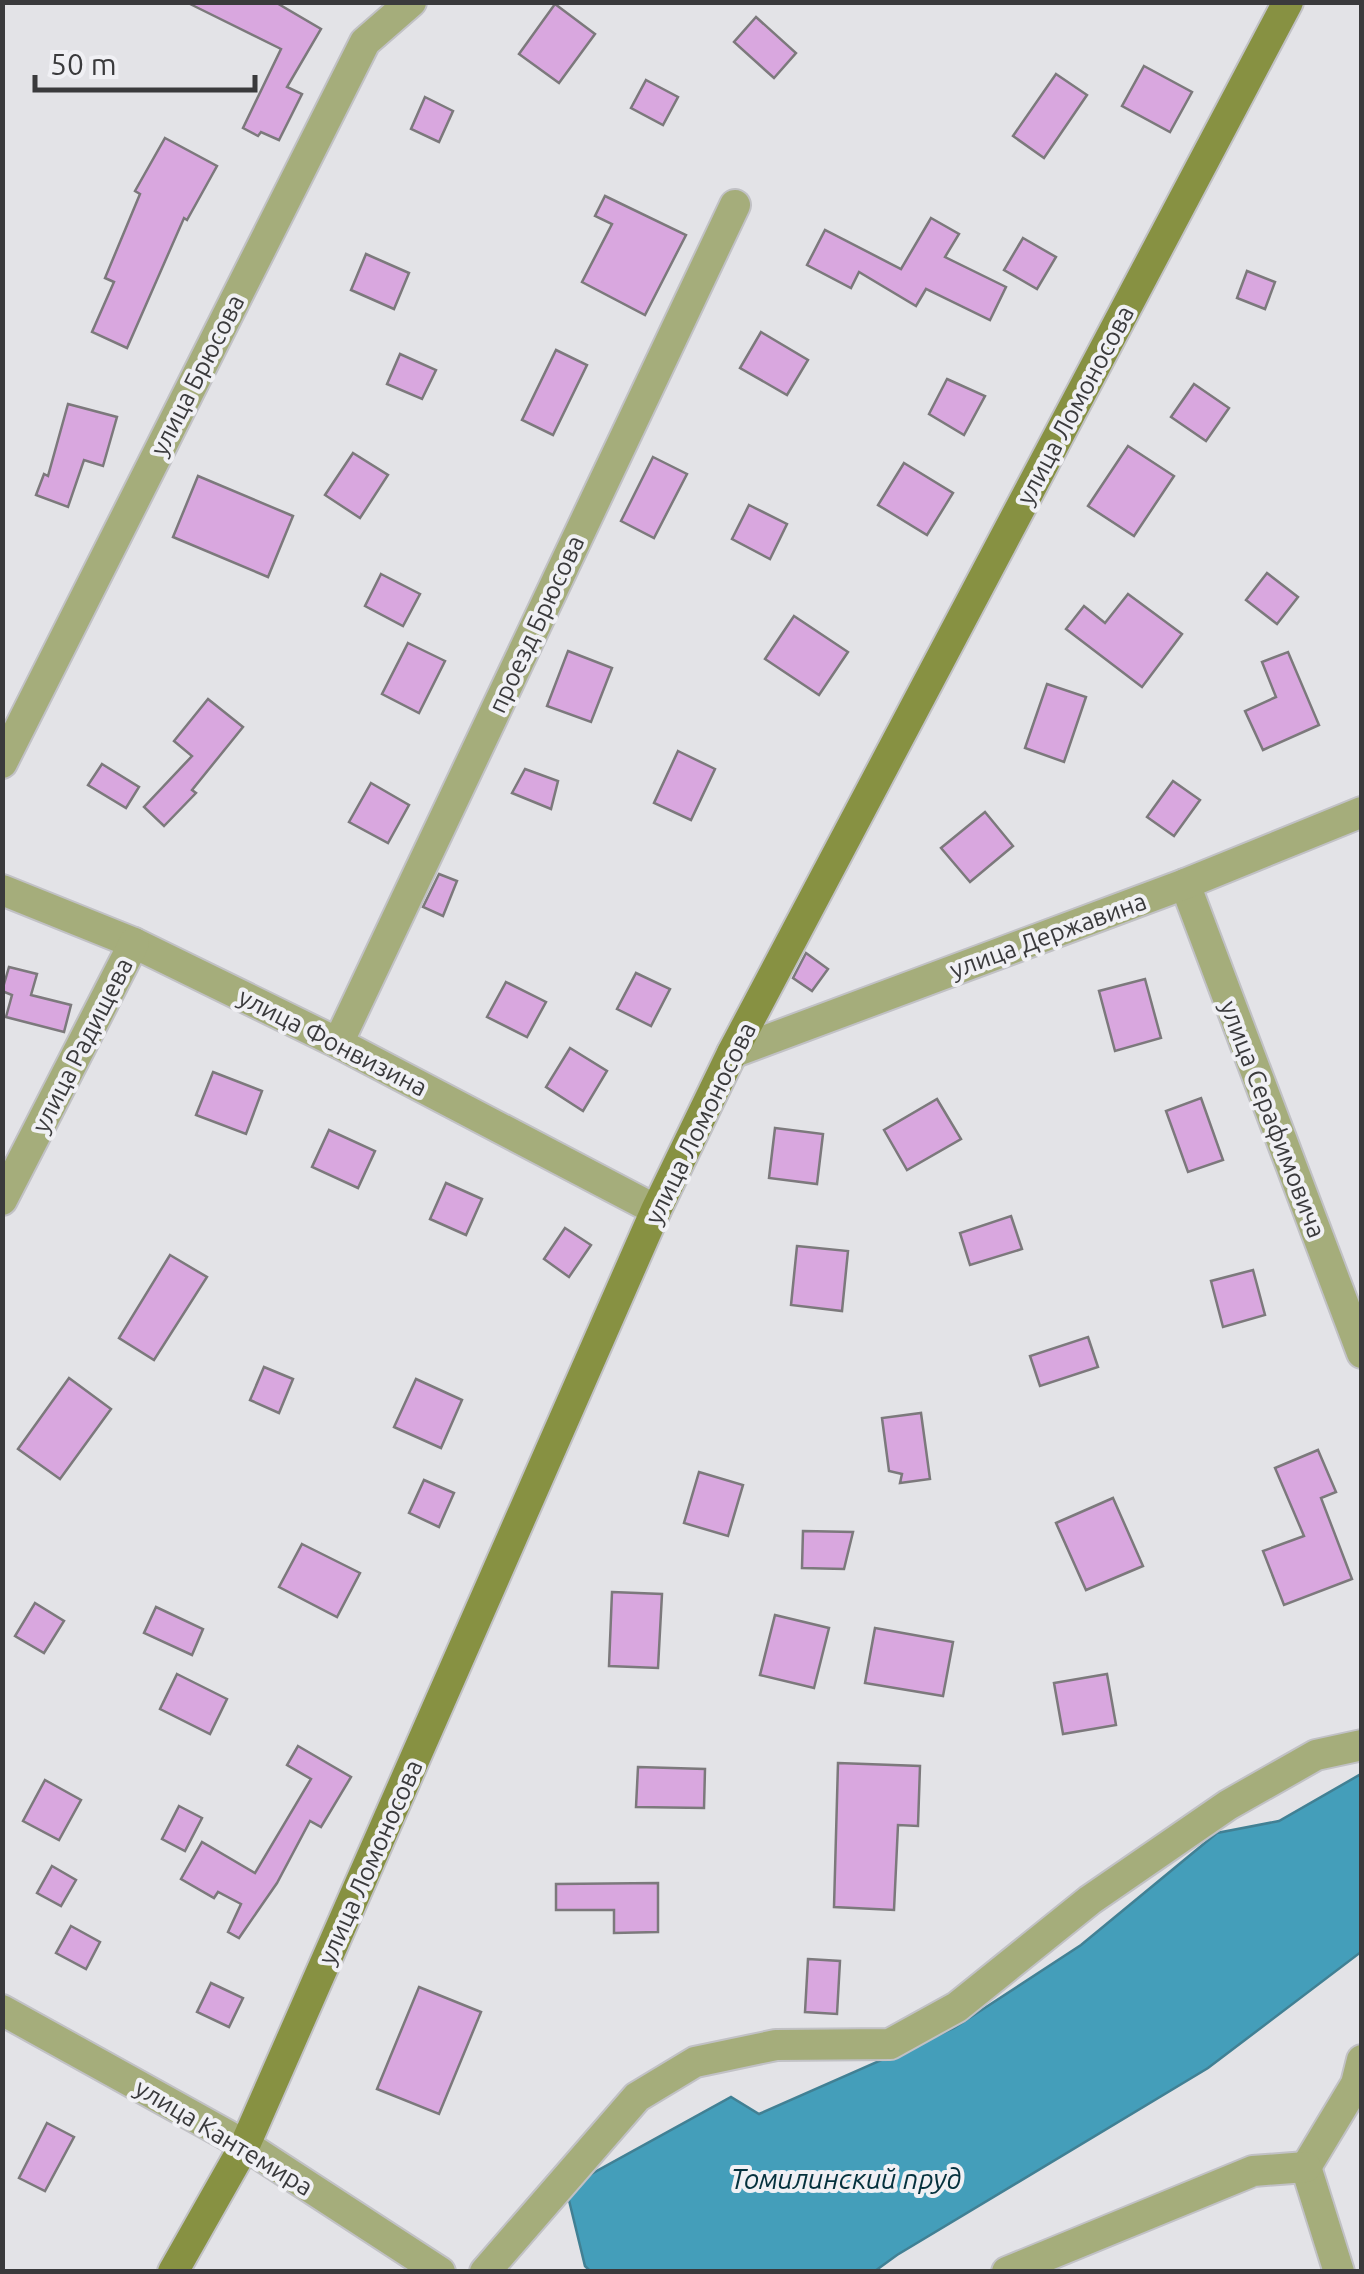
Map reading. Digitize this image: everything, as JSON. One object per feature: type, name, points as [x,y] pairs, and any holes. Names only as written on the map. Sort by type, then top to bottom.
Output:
[{"type":"street","name":"улица Брюсова","points":[[2,763],[365,42],[411,2]]},
{"type":"street","name":"улица Ломоносова","points":[[173,2272],[245,2145],[656,1210],[732,1053],[1288,2]]},
{"type":"street","name":"проезд Брюсова","points":[[338,1042],[735,206]]},
{"type":"street","name":"улица Державина","points":[[732,1053],[1185,884],[1362,812]]},
{"type":"street","name":"улица Серафимовича","points":[[1185,884],[1362,1353]]},
{"type":"street","name":"улица Фонвизина","points":[[2,890],[134,943],[338,1042],[656,1210]]},
{"type":"street","name":"улица Радищева","points":[[2,1200],[134,943]]},
{"type":"street","points":[[485,2272],[637,2097],[695,2062],[776,2045],[890,2044],[957,2007],[1090,1900],[1228,1805],[1316,1755],[1362,1745]]},
{"type":"street","name":"улица Кантемира","points":[[2,2010],[245,2145],[440,2272]]},
{"type":"street","points":[[1339,2272],[1306,2167],[1356,2084],[1362,2060]]},
{"type":"street","points":[[1017,2269],[1253,2171],[1306,2167]]},
{"type":"water","name":"Томилинский пруд","points":[[1361,1774],[1361,1952],[1208,2068],[875,2271],[590,2271],[585,2266],[566,2188],[731,2097],[759,2114],[954,2028],[1081,1945],[1217,1833],[1279,1821]]},
{"type":"building","points":[[186,2],[275,2],[321,29],[287,87],[302,94],[279,140],[243,128],[281,49]]},
{"type":"building","points":[[555,4],[595,34],[559,83],[519,54]]},
{"type":"building","points":[[756,17],[796,53],[774,78],[734,42]]},
{"type":"building","points":[[1144,66],[1192,92],[1170,132],[1122,106]]},
{"type":"building","points":[[1056,74],[1087,95],[1044,158],[1013,136]]},
{"type":"building","points":[[646,80],[678,97],[663,125],[631,108]]},
{"type":"building","points":[[425,97],[453,111],[439,142],[411,129]]},
{"type":"building","points":[[165,138],[217,166],[187,220],[184,218],[127,348],[92,332],[114,282],[105,278],[140,194],[135,191]]},
{"type":"building","points":[[605,196],[686,235],[645,315],[582,282],[612,224],[595,216]]},
{"type":"building","points":[[931,218],[959,234],[945,257],[1006,287],[990,320],[926,289],[916,306],[859,272],[851,288],[807,265],[825,230],[901,269]]},
{"type":"building","points":[[1023,238],[1056,257],[1037,289],[1004,270]]},
{"type":"building","points":[[366,254],[409,273],[394,309],[351,290]]},
{"type":"building","points":[[1247,271],[1275,282],[1265,309],[1237,298]]},
{"type":"building","points":[[761,332],[808,360],[787,395],[740,368]]},
{"type":"building","points":[[556,350],[587,365],[553,435],[522,420]]},
{"type":"building","points":[[400,354],[436,370],[422,399],[387,384]]},
{"type":"building","points":[[947,379],[985,396],[964,435],[929,414]]},
{"type":"building","points":[[1194,384],[1229,408],[1206,441],[1171,417]]},
{"type":"building","points":[[68,404],[117,417],[103,466],[84,460],[68,507],[36,495],[44,474],[48,476]]},
{"type":"building","points":[[1128,446],[1174,476],[1134,536],[1088,506]]},
{"type":"building","points":[[353,453],[388,475],[360,518],[325,495]]},
{"type":"building","points":[[653,457],[687,474],[654,538],[621,521]]},
{"type":"building","points":[[904,463],[953,493],[927,535],[878,505]]},
{"type":"building","points":[[198,476],[293,516],[268,577],[173,537]]},
{"type":"building","points":[[749,505],[787,524],[770,559],[732,539]]},
{"type":"building","points":[[1267,573],[1298,597],[1277,624],[1246,600]]},
{"type":"building","points":[[381,574],[420,594],[403,626],[365,606]]},
{"type":"building","points":[[1128,594],[1182,634],[1142,687],[1066,629],[1084,606],[1105,623]]},
{"type":"building","points":[[794,616],[848,652],[819,695],[765,659]]},
{"type":"building","points":[[408,643],[445,661],[419,713],[382,694]]},
{"type":"building","points":[[568,651],[612,668],[591,722],[547,706]]},
{"type":"building","points":[[1288,652],[1319,725],[1263,750],[1245,711],[1276,697],[1262,662]]},
{"type":"building","points":[[1047,684],[1086,697],[1064,762],[1025,748]]},
{"type":"building","points":[[208,699],[243,727],[192,790],[196,793],[164,826],[144,807],[192,756],[174,741]]},
{"type":"building","points":[[678,751],[715,769],[691,820],[654,803]]},
{"type":"building","points":[[102,764],[139,787],[126,808],[88,785]]},
{"type":"building","points":[[525,769],[558,781],[551,809],[512,793]]},
{"type":"building","points":[[1173,781],[1200,800],[1174,836],[1147,817]]},
{"type":"building","points":[[371,783],[409,805],[388,843],[349,822]]},
{"type":"building","points":[[985,812],[1013,846],[970,882],[941,848]]},
{"type":"building","points":[[439,874],[457,881],[443,916],[423,907]]},
{"type":"building","points":[[806,953],[828,969],[812,991],[793,978]]},
{"type":"building","points":[[9,967],[37,974],[31,995],[71,1005],[64,1032],[6,1017],[12,995],[2,991]]},
{"type":"building","points":[[636,973],[670,989],[651,1026],[617,1009]]},
{"type":"building","points":[[1145,979],[1161,1038],[1115,1051],[1099,991]]},
{"type":"building","points":[[506,982],[546,1002],[527,1037],[487,1017]]},
{"type":"building","points":[[570,1048],[607,1071],[583,1111],[546,1087]]},
{"type":"building","points":[[213,1072],[262,1091],[246,1134],[196,1115]]},
{"type":"building","points":[[1201,1098],[1223,1160],[1188,1172],[1166,1111]]},
{"type":"building","points":[[937,1099],[961,1139],[907,1170],[884,1130]]},
{"type":"building","points":[[775,1128],[823,1134],[817,1184],[769,1178]]},
{"type":"building","points":[[329,1130],[375,1151],[358,1188],[312,1167]]},
{"type":"building","points":[[446,1183],[482,1199],[466,1235],[430,1219]]},
{"type":"building","points":[[1011,1216],[1022,1249],[970,1265],[960,1233]]},
{"type":"building","points":[[565,1228],[591,1245],[569,1277],[544,1259]]},
{"type":"building","points":[[797,1246],[848,1251],[842,1311],[791,1305]]},
{"type":"building","points":[[170,1255],[207,1277],[154,1360],[119,1338]]},
{"type":"building","points":[[1253,1270],[1265,1315],[1223,1327],[1211,1281]]},
{"type":"building","points":[[1088,1337],[1098,1367],[1040,1386],[1030,1356]]},
{"type":"building","points":[[264,1367],[293,1379],[279,1413],[250,1400]]},
{"type":"building","points":[[69,1378],[111,1409],[60,1479],[18,1449]]},
{"type":"building","points":[[416,1379],[462,1400],[441,1448],[394,1427]]},
{"type":"building","points":[[921,1413],[930,1479],[900,1483],[902,1474],[889,1471],[882,1418]]},
{"type":"building","points":[[1318,1450],[1336,1492],[1321,1498],[1352,1579],[1284,1605],[1263,1551],[1304,1536],[1275,1468]]},
{"type":"building","points":[[699,1472],[743,1485],[728,1536],[684,1523]]},
{"type":"building","points":[[424,1480],[454,1493],[439,1527],[409,1513]]},
{"type":"building","points":[[1113,1498],[1143,1566],[1086,1590],[1056,1523]]},
{"type":"building","points":[[803,1531],[853,1532],[844,1569],[802,1568]]},
{"type":"building","points":[[302,1544],[360,1573],[337,1617],[279,1587]]},
{"type":"building","points":[[612,1592],[662,1594],[658,1668],[609,1666]]},
{"type":"building","points":[[35,1603],[64,1621],[44,1653],[15,1636]]},
{"type":"building","points":[[156,1607],[203,1629],[192,1655],[144,1633]]},
{"type":"building","points":[[775,1615],[829,1628],[814,1688],[760,1675]]},
{"type":"building","points":[[875,1628],[953,1642],[943,1696],[865,1683]]},
{"type":"building","points":[[177,1674],[227,1699],[210,1734],[160,1709]]},
{"type":"building","points":[[1107,1674],[1116,1725],[1063,1734],[1054,1683]]},
{"type":"building","points":[[298,1746],[351,1777],[321,1827],[310,1821],[277,1883],[239,1938],[228,1932],[241,1904],[218,1892],[214,1898],[181,1879],[202,1842],[255,1873],[311,1779],[287,1765]]},
{"type":"building","points":[[838,1763],[920,1766],[918,1826],[898,1825],[894,1910],[834,1907]]},
{"type":"building","points":[[638,1767],[705,1769],[704,1808],[636,1807]]},
{"type":"building","points":[[45,1780],[81,1800],[59,1840],[23,1821]]},
{"type":"building","points":[[179,1806],[202,1818],[185,1851],[162,1839]]},
{"type":"building","points":[[52,1866],[76,1880],[61,1906],[37,1893]]},
{"type":"building","points":[[658,1883],[658,1932],[614,1933],[614,1910],[556,1910],[556,1884]]},
{"type":"building","points":[[71,1926],[100,1942],[86,1969],[56,1953]]},
{"type":"building","points":[[808,1959],[840,1961],[837,2014],[805,2012]]},
{"type":"building","points":[[211,1983],[243,1998],[229,2027],[197,2012]]},
{"type":"building","points":[[419,1987],[481,2012],[439,2114],[377,2089]]},
{"type":"building","points":[[47,2123],[74,2137],[45,2191],[19,2178]]}]
